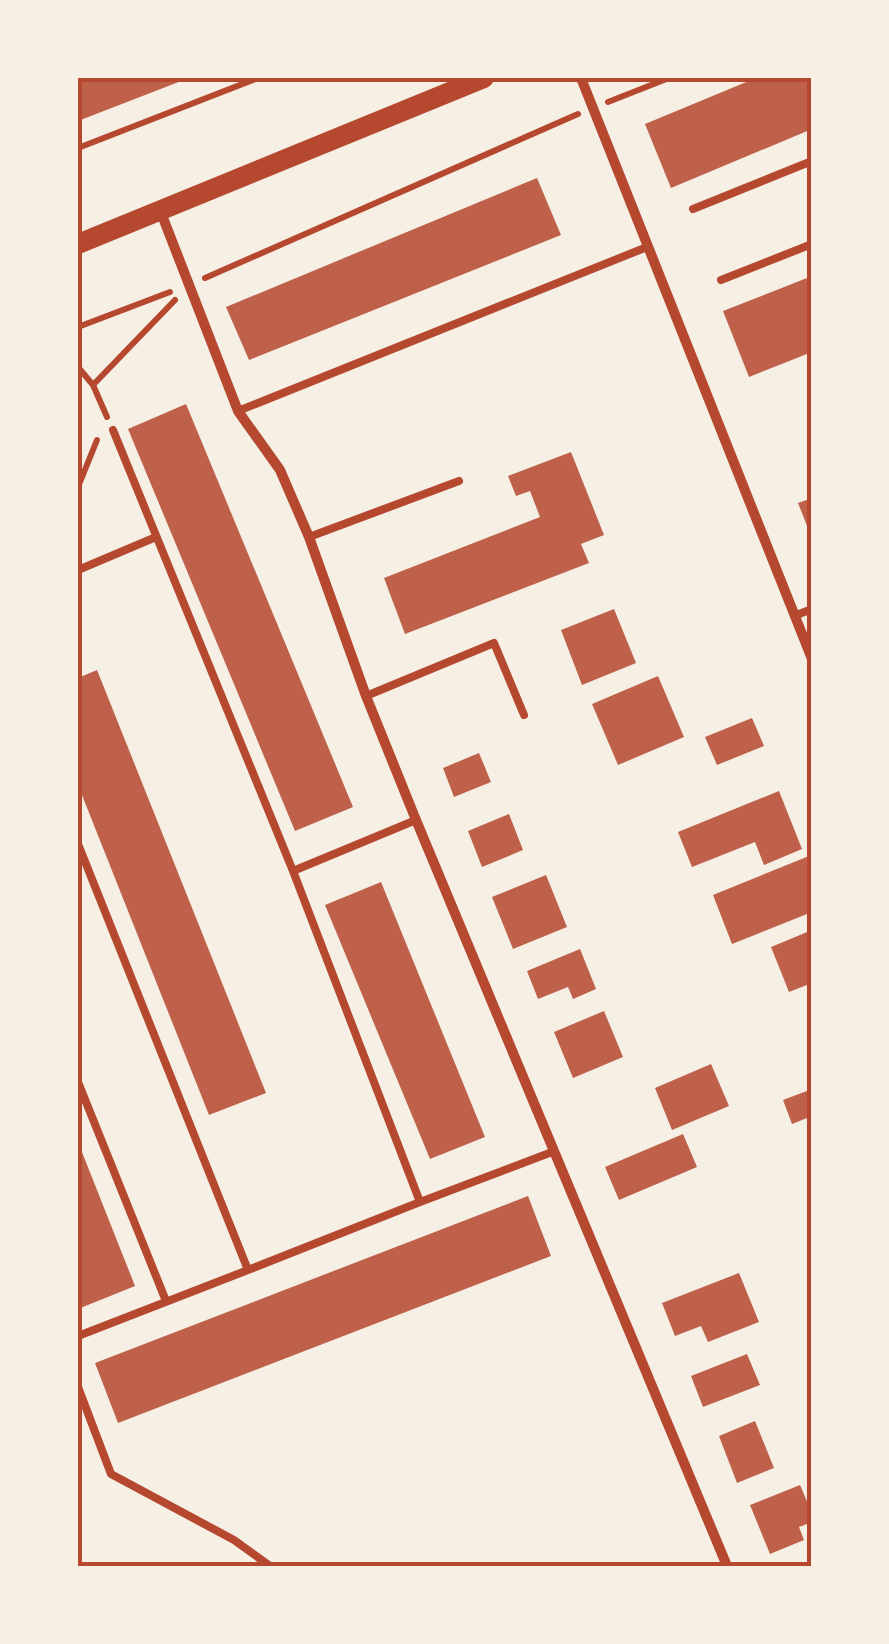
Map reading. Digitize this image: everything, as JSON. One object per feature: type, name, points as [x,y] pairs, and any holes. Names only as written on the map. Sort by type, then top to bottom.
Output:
[{"type":"main road","points":[[78,244],[484,78]]},
{"type":"street","points":[[581,78],[812,659]]},
{"type":"street","points":[[160,208],[238,410],[280,470],[309,537],[416,820],[726,1566]]},
{"type":"lane","points":[[694,209],[812,160]]},
{"type":"lane","points":[[721,280],[812,244]]},
{"type":"lane","points":[[238,410],[647,246]]},
{"type":"lane","points":[[113,430],[293,871],[420,1202]]},
{"type":"lane","points":[[309,537],[459,481]]},
{"type":"lane","points":[[78,570],[156,537]]},
{"type":"lane","points":[[794,616],[812,609]]},
{"type":"lane","points":[[366,696],[494,643],[524,715]]},
{"type":"lane","points":[[293,871],[416,820]]},
{"type":"lane","points":[[78,844],[248,1270]]},
{"type":"lane","points":[[78,1082],[166,1301]]},
{"type":"lane","points":[[78,1336],[552,1152]]},
{"type":"lane","points":[[78,1387],[112,1474],[234,1540],[270,1566]]},
{"type":"path","points":[[78,148],[258,78]]},
{"type":"path","points":[[78,327],[189,285],[668,78]]},
{"type":"path","points":[[93,386],[189,285]]},
{"type":"path","points":[[78,366],[93,386],[113,430]]},
{"type":"path","points":[[78,487],[107,415]]},
{"type":"building","points":[[78,78],[189,78],[78,121]]},
{"type":"building","points":[[756,78],[812,78],[812,129],[671,188],[645,124]]},
{"type":"building","points":[[537,178],[561,235],[249,360],[226,307]]},
{"type":"building","points":[[812,276],[812,352],[749,377],[723,311]]},
{"type":"building","points":[[186,404],[353,807],[295,831],[128,429]]},
{"type":"building","points":[[571,452],[604,535],[581,544],[589,563],[405,634],[384,578],[540,517],[530,491],[516,496],[508,476]]},
{"type":"building","points":[[812,498],[812,536],[811,536],[798,503]]},
{"type":"building","points":[[614,609],[636,663],[582,685],[561,630]]},
{"type":"building","points":[[97,670],[266,1093],[209,1115],[78,785],[78,678]]},
{"type":"building","points":[[658,676],[684,737],[618,765],[592,704]]},
{"type":"building","points":[[752,718],[764,746],[717,765],[705,737]]},
{"type":"building","points":[[479,753],[491,782],[454,797],[443,768]]},
{"type":"building","points":[[779,791],[802,849],[764,865],[755,842],[692,867],[678,832]]},
{"type":"building","points":[[509,814],[523,850],[482,867],[468,831]]},
{"type":"building","points":[[809,856],[812,912],[732,944],[713,895]]},
{"type":"building","points":[[546,875],[567,927],[513,949],[492,897]]},
{"type":"building","points":[[381,882],[485,1137],[430,1159],[325,905]]},
{"type":"building","points":[[812,930],[812,983],[789,992],[771,947]]},
{"type":"building","points":[[580,949],[596,989],[573,999],[568,987],[538,999],[527,971]]},
{"type":"building","points":[[604,1011],[623,1057],[573,1078],[554,1032]]},
{"type":"building","points":[[711,1064],[729,1106],[672,1130],[655,1088]]},
{"type":"building","points":[[812,1089],[812,1116],[792,1124],[783,1100]]},
{"type":"building","points":[[683,1134],[697,1167],[619,1200],[605,1167]]},
{"type":"building","points":[[78,1142],[135,1286],[78,1309]]},
{"type":"building","points":[[528,1196],[551,1256],[118,1423],[95,1363]]},
{"type":"building","points":[[739,1273],[759,1322],[708,1342],[701,1326],[675,1336],[662,1303]]},
{"type":"building","points":[[747,1354],[760,1385],[703,1407],[691,1376]]},
{"type":"building","points":[[755,1421],[774,1468],[737,1483],[719,1436]]},
{"type":"building","points":[[800,1485],[812,1522],[799,1527],[804,1540],[770,1554],[750,1505]]}]
